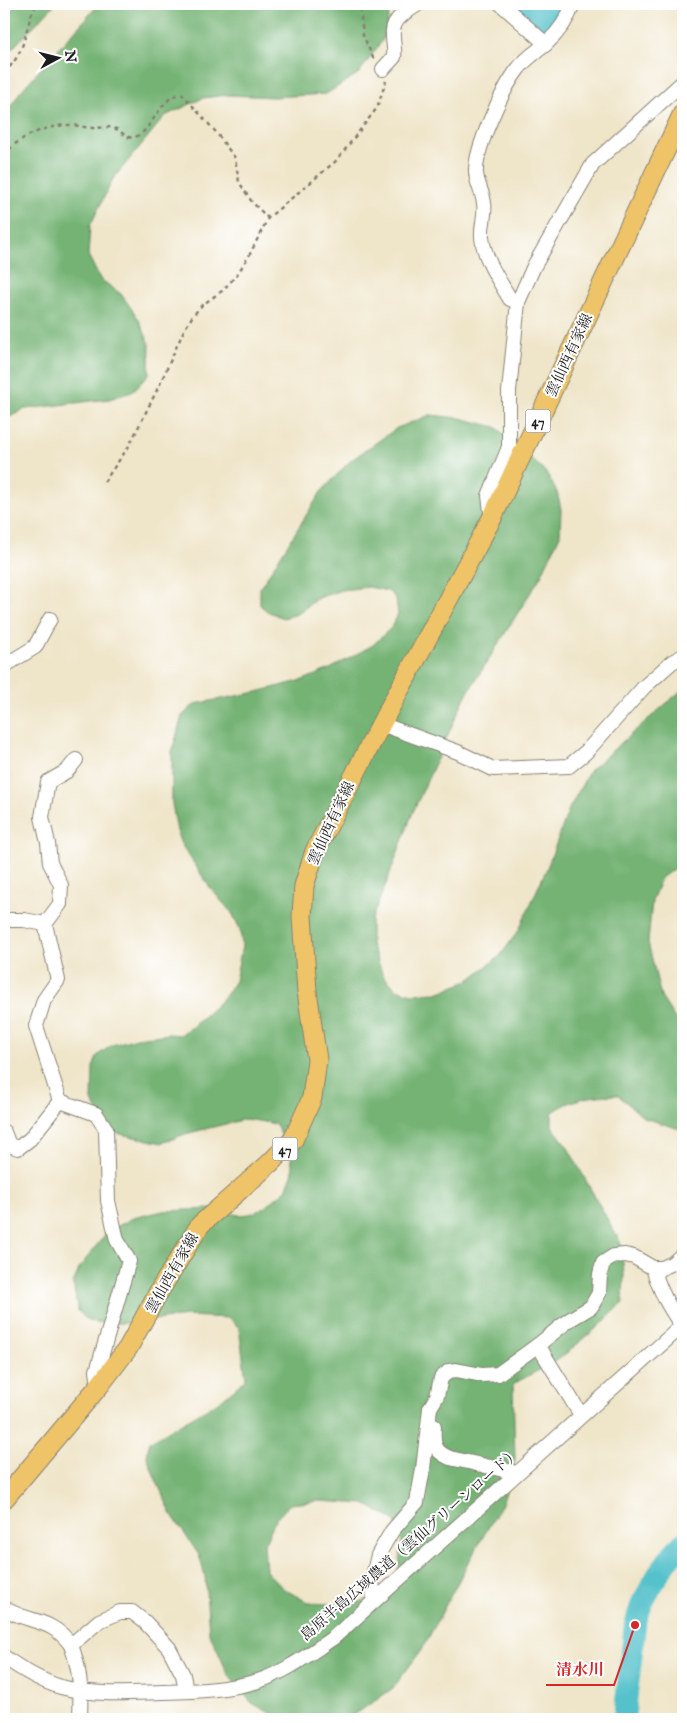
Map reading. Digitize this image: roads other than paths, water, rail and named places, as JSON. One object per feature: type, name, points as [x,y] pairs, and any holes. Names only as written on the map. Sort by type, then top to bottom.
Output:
[{"type":"main road","name":"雲仙西有家線","points":[[4,1499],[99,1386],[128,1348],[158,1293],[200,1225],[293,1140],[312,1098],[317,1060],[307,991],[302,916],[304,886],[315,851],[492,518],[683,113]]},
{"type":"street","points":[[383,70],[394,57],[392,28],[394,23],[418,4]]},
{"type":"street","points":[[501,4],[546,44]]},
{"type":"street","points":[[518,302],[510,299],[492,268],[484,248],[482,228],[484,204],[476,171],[490,120],[517,70],[526,59],[546,44],[565,21],[573,4]]},
{"type":"street","points":[[492,518],[489,496],[509,447],[509,391],[518,302],[534,266],[593,164],[683,82]]},
{"type":"street","points":[[4,666],[36,647],[50,619]]},
{"type":"street","points":[[381,724],[458,752],[493,769],[569,766],[586,752],[644,687],[672,662],[683,656]]},
{"type":"street","points":[[44,924],[60,904],[61,885],[50,862],[42,817],[48,782],[67,771],[76,760]]},
{"type":"street","points":[[4,920],[24,920],[44,924]]},
{"type":"street","points":[[44,924],[58,980],[44,1000],[36,1026],[60,1101]]},
{"type":"street","points":[[60,1101],[96,1114],[106,1129],[108,1201],[117,1240],[129,1261],[97,1371],[99,1386]]},
{"type":"street","points":[[4,1132],[10,1145],[18,1148],[30,1139],[60,1101]]},
{"type":"street","points":[[517,1474],[450,1458],[441,1455],[437,1450],[433,1437],[437,1396],[441,1378],[449,1371],[456,1370],[482,1375],[498,1374],[569,1320],[591,1307],[599,1293],[600,1274],[603,1263],[614,1256],[625,1255],[634,1257],[653,1268],[662,1268],[673,1263],[683,1254]]},
{"type":"street","points":[[653,1268],[666,1303],[682,1326]]},
{"type":"street","name":"島原半島広域農道（雲仙グリーンロード）","points":[[4,1657],[22,1670],[59,1687],[81,1692],[111,1694],[230,1687],[258,1681],[293,1666],[333,1638],[682,1326]]},
{"type":"street","points":[[538,1345],[581,1415]]},
{"type":"street","points":[[374,1601],[372,1580],[378,1555],[392,1531],[417,1502],[430,1408],[437,1396]]},
{"type":"street","points":[[4,1608],[10,1612],[46,1624],[62,1633],[71,1645],[80,1673],[80,1719]]},
{"type":"street","points":[[71,1645],[99,1621],[120,1612],[132,1612],[145,1622],[169,1648],[183,1675],[186,1691]]},
{"type":"water","points":[[509,4],[566,4],[555,22],[541,32]]},
{"type":"waterway","points":[[624,1719],[635,1625],[642,1603],[659,1573],[683,1543]]},
{"type":"place","name":"清水川","points":[[635,1625]]}]
